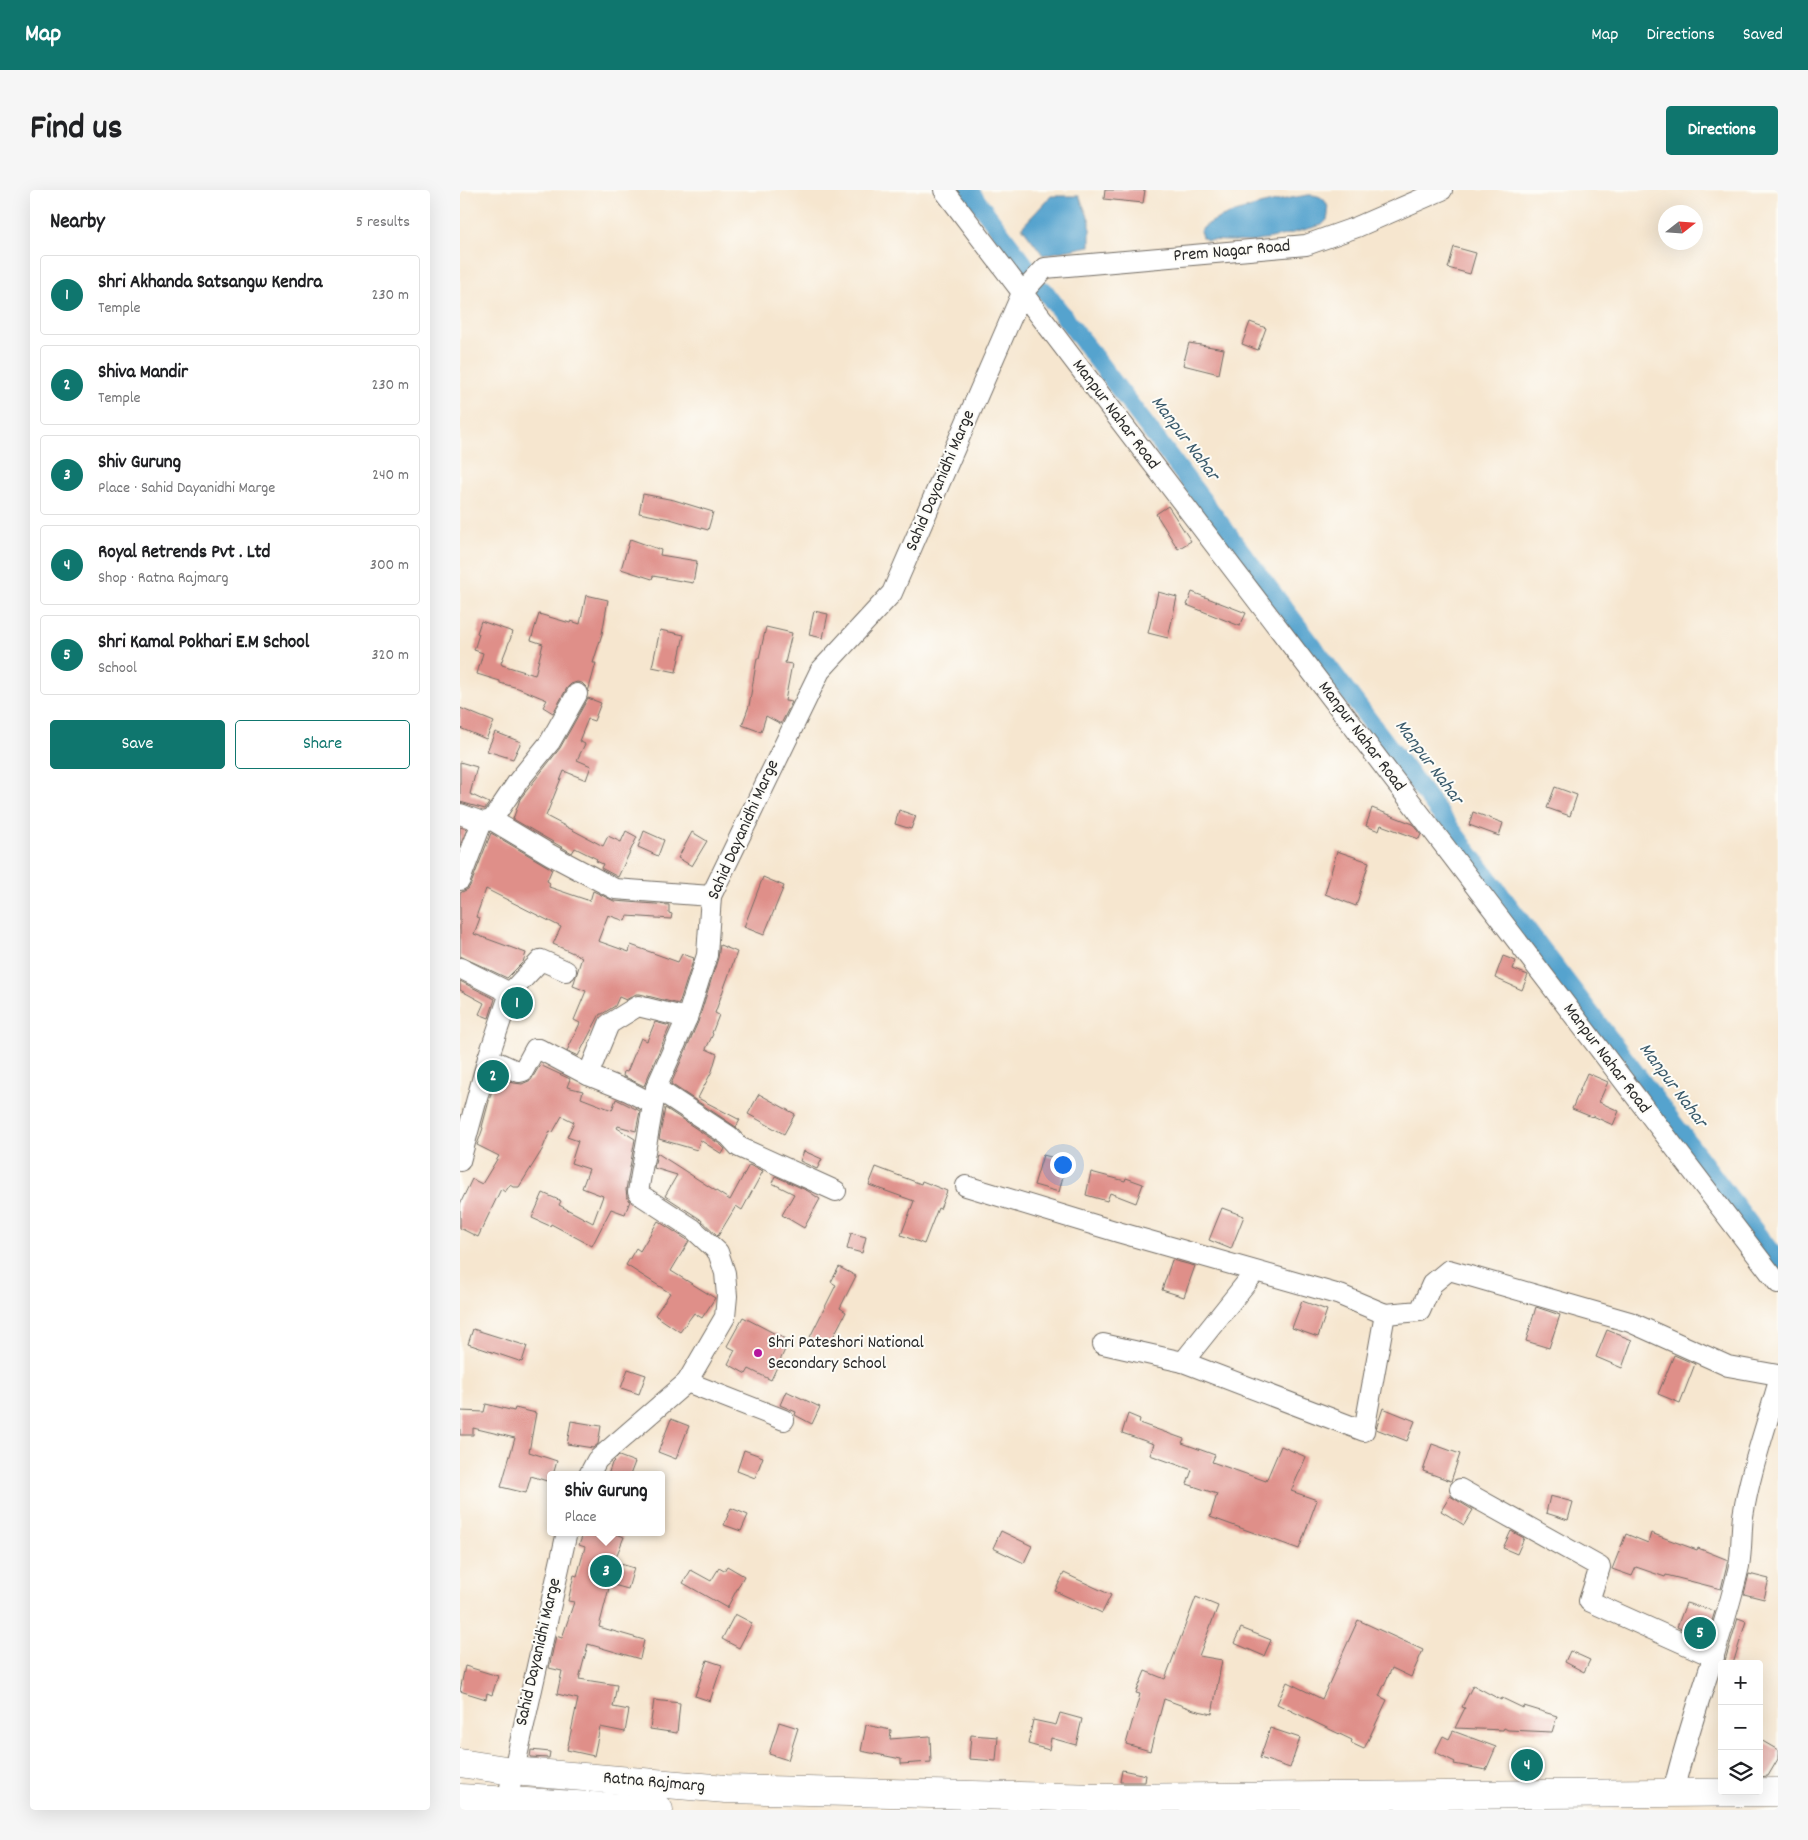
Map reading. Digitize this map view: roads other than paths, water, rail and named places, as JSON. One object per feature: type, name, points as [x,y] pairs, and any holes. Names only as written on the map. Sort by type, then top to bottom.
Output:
[{"type":"highway","name":"Ratna Rajmarg","points":[[460,1763],[512,1771],[726,1789],[1090,1798],[1778,1792]]},
{"type":"highway","name":"Ratna Rajmarg","points":[[460,1798],[506,1806],[659,1810]]},
{"type":"street","name":"Manpur Nahar Road","points":[[944,190],[1778,1283]]},
{"type":"street","name":"Prem Nagar Road","points":[[1022,293],[1045,268],[1306,245],[1357,227],[1442,190]]},
{"type":"street","name":"Sahid Dayanidhi Marge","points":[[591,1471],[597,1460],[687,1382],[725,1317],[727,1296],[725,1273],[718,1252],[693,1229],[638,1192],[654,1096],[687,1018],[707,955],[711,896],[820,671],[892,593],[1022,293]]},
{"type":"street","points":[[460,880],[487,821],[550,742],[577,694]]},
{"type":"street","points":[[460,814],[487,821],[615,889],[711,896]]},
{"type":"street","points":[[460,1161],[488,1058],[510,993],[541,960],[566,971]]},
{"type":"street","points":[[460,968],[510,993]]},
{"type":"street","points":[[588,1075],[609,1024],[638,1006],[687,1018]]},
{"type":"street","points":[[488,1058],[520,1072],[523,1071],[536,1049],[539,1048],[588,1075],[628,1091],[654,1096],[729,1136],[739,1147],[836,1191]]},
{"type":"street","points":[[966,1186],[1255,1272],[1340,1295],[1385,1314],[1420,1311],[1432,1284],[1449,1270],[1630,1322],[1728,1366],[1778,1375]]},
{"type":"street","points":[[1183,1362],[1255,1272]]},
{"type":"street","points":[[1103,1344],[1183,1362],[1364,1431],[1385,1314]]},
{"type":"street","points":[[687,1382],[784,1420]]},
{"type":"street","points":[[1673,1793],[1689,1730],[1714,1657],[1739,1564],[1743,1516],[1754,1460],[1778,1384]]},
{"type":"street","points":[[1460,1489],[1600,1568],[1589,1600],[1714,1657]]},
{"type":"street","name":"Sahid Dayanidhi Marge","points":[[506,1806],[512,1771],[565,1536]]},
{"type":"water","points":[[1308,195],[1319,196],[1327,205],[1327,220],[1322,225],[1253,242],[1207,240],[1202,237],[1200,231],[1208,224],[1234,212]]},
{"type":"water","points":[[1051,196],[1079,196],[1090,221],[1090,246],[1043,255],[1022,227]]},
{"type":"waterway","name":"Manpur Nahar","points":[[969,190],[1029,270]]},
{"type":"waterway","name":"Manpur Nahar","points":[[1044,290],[1778,1261]]},
{"type":"place","name":"Shri Akhanda Satsangw Kendra","points":[[517,1003]]},
{"type":"place","name":"Shiva Mandir","points":[[493,1076]]},
{"type":"place","name":"Shri Pateshori National Secondary School","points":[[758,1353]]},
{"type":"place","name":"Shiv Gurung","points":[[606,1571]]},
{"type":"place","name":"Shri Kamal Pokhari E.M School","points":[[1700,1633]]},
{"type":"place","name":"Royal Retrends Pvt . Ltd","points":[[1527,1765]]}]
